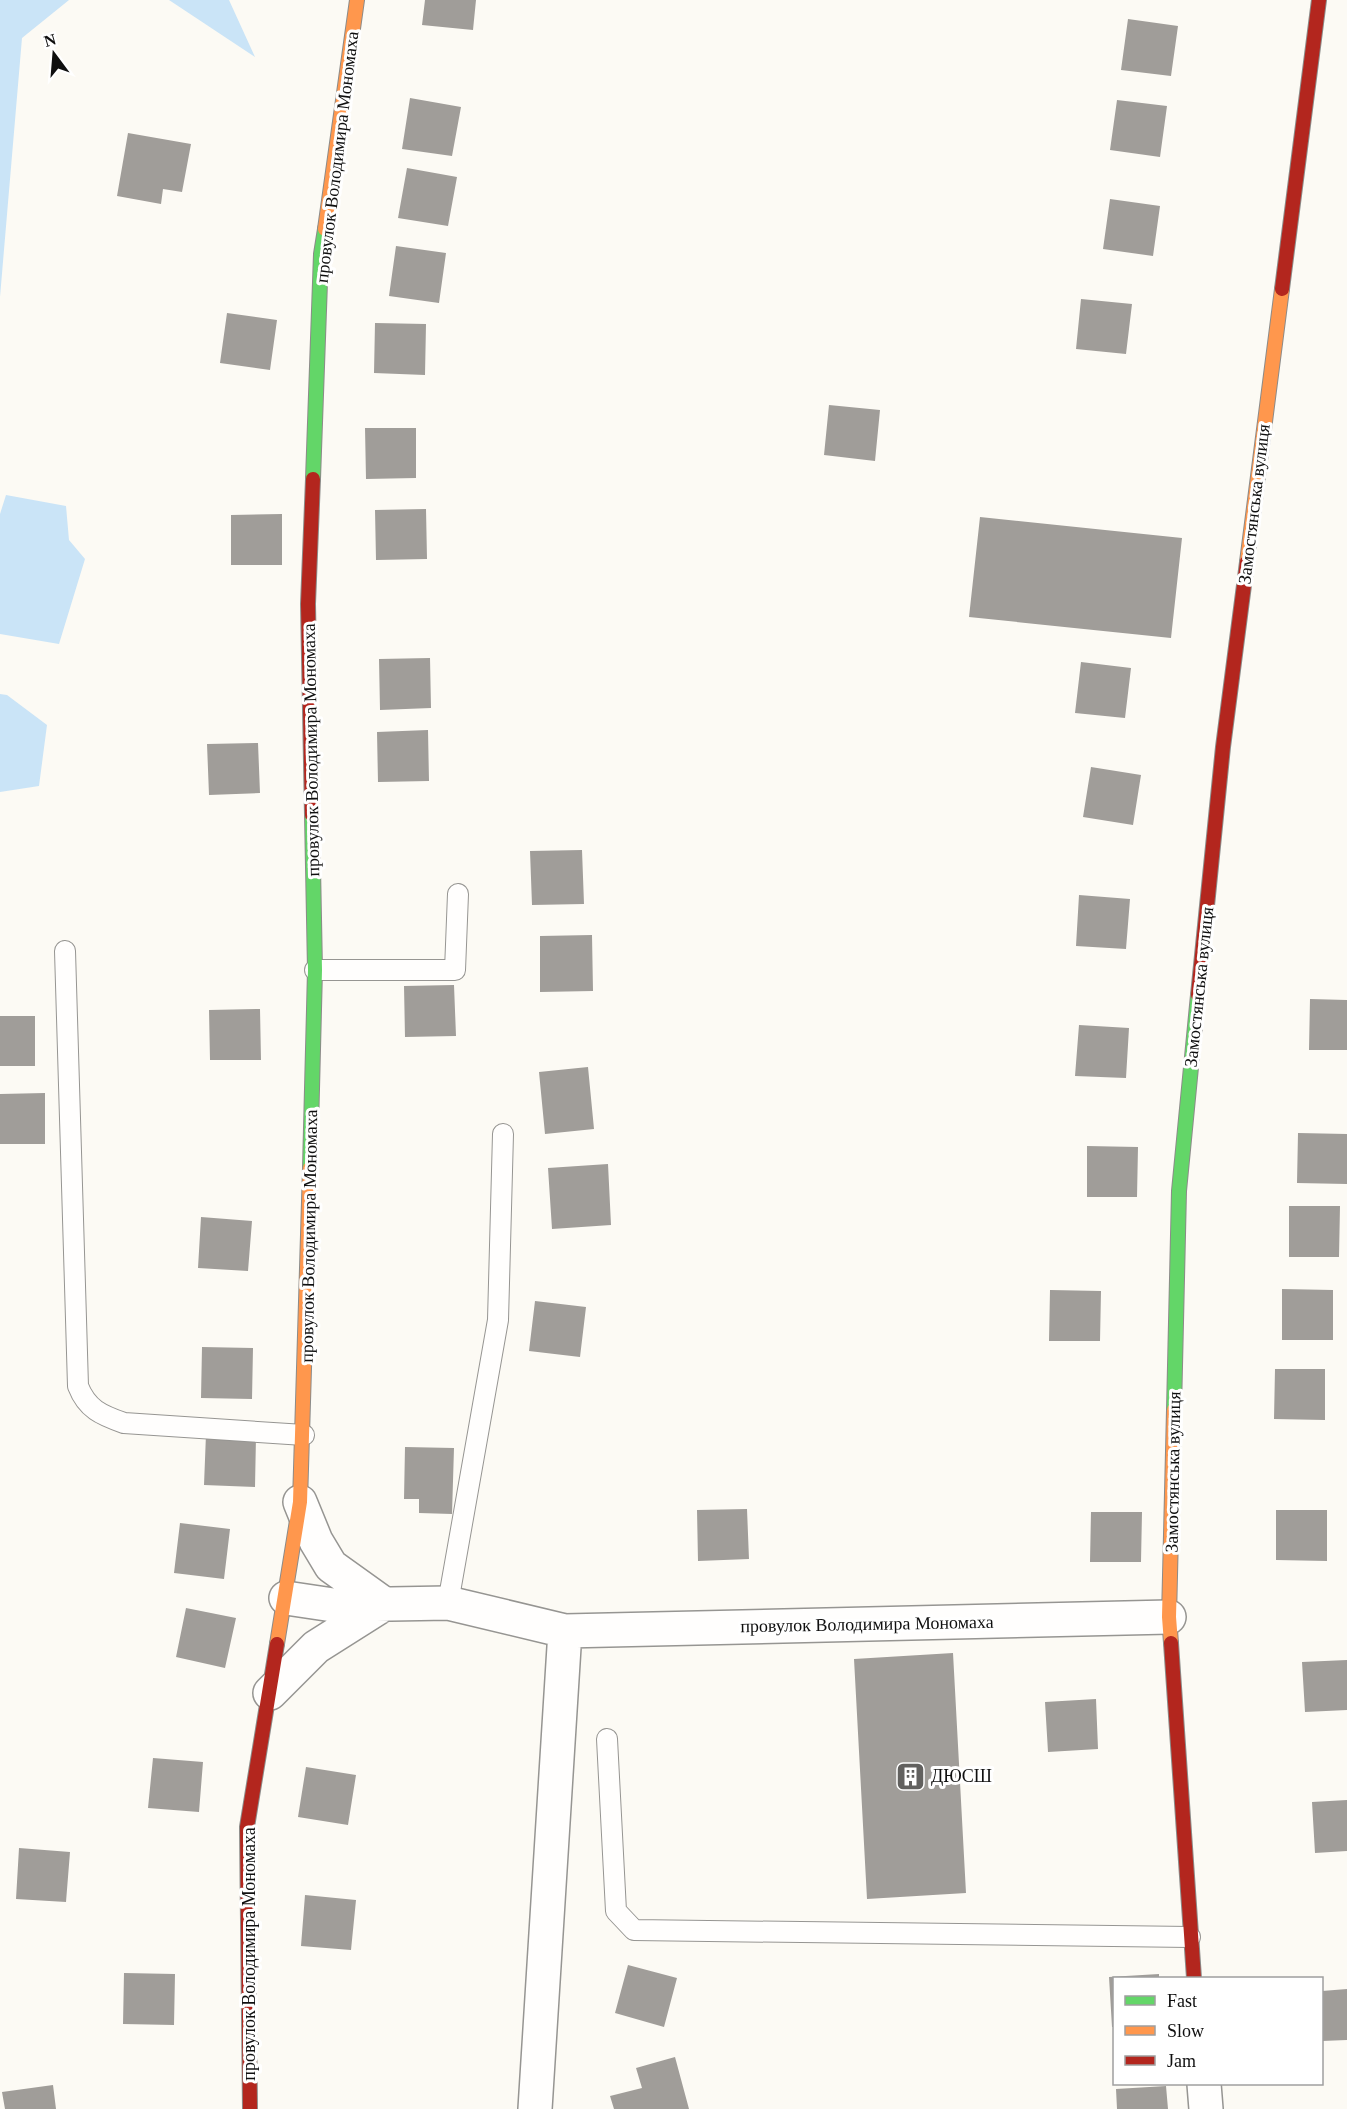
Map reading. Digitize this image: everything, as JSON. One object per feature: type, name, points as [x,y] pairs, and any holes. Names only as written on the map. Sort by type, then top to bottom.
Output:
[{"type":"street","name":"провулок Володимира Мономаха","points":[[250,2109],[247,1827],[300,1502],[304,1435],[315,970],[308,604],[321,254],[357,0]]},
{"type":"street","name":"Замостянська вулиця","points":[[1194,1977],[1169,1617],[1179,1191],[1223,747],[1319,0]]},
{"type":"street","name":"провулок Володимира Мономаха","points":[[300,1502],[316,1541],[331,1566],[384,1604]]},
{"type":"street","name":"провулок Володимира Мономаха","points":[[286,1598],[333,1605],[448,1603],[566,1630],[1169,1617]]},
{"type":"street","points":[[270,1693],[316,1647],[384,1604]]},
{"type":"street","points":[[534,2109],[566,1630]]},
{"type":"street","points":[[1204,2085],[1206,2109]]},
{"type":"lane","points":[[315,970],[455,970],[458,894]]},
{"type":"lane","points":[[65,951],[78,1386],[84,1402],[100,1415],[124,1422],[304,1435]]},
{"type":"lane","points":[[448,1603],[498,1320],[503,1134]]},
{"type":"lane","points":[[607,1739],[616,1911],[634,1930],[1190,1937]]},
{"type":"water","points":[[0,0],[69,0],[22,38],[0,297]]},
{"type":"water","points":[[169,0],[229,0],[255,57]]},
{"type":"water","points":[[6,495],[66,506],[69,540],[85,559],[59,644],[0,634],[0,514]]},
{"type":"water","points":[[0,694],[7,695],[47,725],[39,786],[0,792]]},
{"type":"building","points":[[425,0],[476,0],[473,30],[422,25]]},
{"type":"building","points":[[1128,19],[1178,26],[1171,76],[1121,70]]},
{"type":"building","points":[[410,98],[461,107],[452,156],[402,149]]},
{"type":"building","points":[[1117,100],[1167,106],[1160,157],[1110,150]]},
{"type":"building","points":[[128,133],[191,144],[182,192],[163,189],[161,204],[117,196]]},
{"type":"building","points":[[407,168],[457,177],[448,226],[398,218]]},
{"type":"building","points":[[1110,199],[1160,206],[1153,256],[1103,249]]},
{"type":"building","points":[[396,246],[446,253],[439,303],[389,296]]},
{"type":"building","points":[[1081,299],[1132,304],[1126,354],[1076,349]]},
{"type":"building","points":[[227,313],[277,320],[270,370],[220,363]]},
{"type":"building","points":[[375,323],[426,324],[425,375],[374,373]]},
{"type":"building","points":[[829,405],[880,410],[875,461],[824,455]]},
{"type":"building","points":[[365,428],[416,428],[416,478],[366,479]]},
{"type":"building","points":[[426,509],[427,559],[376,560],[375,510]]},
{"type":"building","points":[[282,514],[282,565],[231,565],[231,515]]},
{"type":"building","points":[[980,517],[1182,538],[1171,638],[969,617]]},
{"type":"building","points":[[430,658],[431,708],[380,710],[379,659]]},
{"type":"building","points":[[1081,662],[1131,668],[1125,718],[1075,713]]},
{"type":"building","points":[[428,730],[429,781],[378,782],[377,732]]},
{"type":"building","points":[[258,743],[260,793],[209,795],[207,744]]},
{"type":"building","points":[[1091,767],[1141,775],[1133,825],[1083,817]]},
{"type":"building","points":[[582,850],[584,904],[532,905],[530,851]]},
{"type":"building","points":[[1079,895],[1130,899],[1126,949],[1076,946]]},
{"type":"building","points":[[592,935],[593,991],[540,992],[540,936]]},
{"type":"building","points":[[454,985],[456,1036],[405,1037],[404,986]]},
{"type":"building","points":[[1310,999],[1347,1000],[1347,1050],[1309,1050]]},
{"type":"building","points":[[260,1009],[261,1060],[210,1060],[209,1010]]},
{"type":"building","points":[[0,1016],[35,1016],[35,1066],[0,1066]]},
{"type":"building","points":[[1079,1025],[1129,1028],[1126,1078],[1075,1076]]},
{"type":"building","points":[[588,1067],[594,1129],[545,1134],[539,1072]]},
{"type":"building","points":[[45,1093],[45,1144],[0,1144],[0,1094]]},
{"type":"building","points":[[1298,1133],[1347,1134],[1347,1184],[1297,1183]]},
{"type":"building","points":[[1087,1146],[1138,1147],[1137,1197],[1087,1197]]},
{"type":"building","points":[[608,1164],[611,1225],[552,1229],[548,1168]]},
{"type":"building","points":[[1289,1206],[1340,1206],[1339,1257],[1289,1257]]},
{"type":"building","points":[[201,1217],[252,1221],[248,1271],[198,1268]]},
{"type":"building","points":[[1282,1289],[1333,1290],[1333,1340],[1282,1340]]},
{"type":"building","points":[[1050,1290],[1101,1291],[1100,1341],[1049,1341]]},
{"type":"building","points":[[535,1301],[586,1307],[580,1357],[529,1351]]},
{"type":"building","points":[[202,1347],[253,1348],[252,1399],[201,1398]]},
{"type":"building","points":[[1275,1369],[1325,1369],[1325,1420],[1274,1419]]},
{"type":"building","points":[[206,1434],[256,1436],[255,1487],[204,1485]]},
{"type":"building","points":[[405,1447],[454,1448],[452,1514],[419,1513],[419,1499],[404,1499]]},
{"type":"building","points":[[747,1509],[749,1559],[698,1561],[697,1510]]},
{"type":"building","points":[[1276,1510],[1327,1510],[1327,1561],[1276,1560]]},
{"type":"building","points":[[1091,1512],[1142,1512],[1141,1562],[1090,1562]]},
{"type":"building","points":[[180,1523],[230,1529],[224,1579],[174,1573]]},
{"type":"building","points":[[186,1608],[236,1618],[225,1668],[176,1657]]},
{"type":"building","name":"ДЮСШ","points":[[953,1653],[966,1893],[867,1899],[854,1659]]},
{"type":"building","points":[[1347,1660],[1347,1710],[1305,1712],[1302,1662]]},
{"type":"building","points":[[1096,1699],[1098,1749],[1048,1752],[1045,1702]]},
{"type":"building","points":[[153,1758],[203,1762],[199,1812],[148,1808]]},
{"type":"building","points":[[306,1767],[356,1775],[348,1825],[298,1817]]},
{"type":"building","points":[[1347,1800],[1347,1851],[1315,1853],[1312,1802]]},
{"type":"building","points":[[19,1848],[70,1852],[66,1902],[16,1899]]},
{"type":"building","points":[[305,1895],[356,1900],[351,1950],[301,1946]]},
{"type":"building","points":[[628,1965],[677,1978],[664,2027],[615,2013]]},
{"type":"building","points":[[124,1973],[175,1974],[174,2025],[123,2024]]},
{"type":"building","points":[[1159,1974],[1159,1977],[1113,1977],[1113,2027],[1112,2027],[1109,1977]]},
{"type":"building","points":[[1347,1989],[1347,2040],[1323,2041],[1323,1991]]},
{"type":"building","points":[[675,2057],[689,2109],[614,2109],[610,2096],[642,2088],[636,2068]]},
{"type":"building","points":[[53,2085],[56,2109],[5,2109],[2,2092]]},
{"type":"building","points":[[1166,2086],[1168,2109],[1117,2109],[1116,2089]]},
{"type":"traffic: fast","points":[[313,479],[321,254],[325,229]]},
{"type":"traffic: fast","points":[[310,1168],[315,970],[312,815]]},
{"type":"traffic: fast","points":[[1174,1410],[1179,1191],[1198,995]]},
{"type":"traffic: slow","points":[[325,229],[357,0]]},
{"type":"traffic: slow","points":[[1247,562],[1282,289]]},
{"type":"traffic: slow","points":[[277,1644],[300,1502],[310,1168]]},
{"type":"traffic: slow","points":[[1171,1643],[1169,1617],[1174,1410]]},
{"type":"traffic: jam","points":[[1282,289],[1319,0]]},
{"type":"traffic: jam","points":[[312,815],[308,604],[313,479]]},
{"type":"traffic: jam","points":[[1198,995],[1223,747],[1247,562]]},
{"type":"traffic: jam","points":[[1171,1643],[1194,1977]]},
{"type":"traffic: jam","points":[[250,2109],[247,1827],[277,1644]]},
{"type":"place","name":"ДЮСШ","points":[[910,1776]]}]
